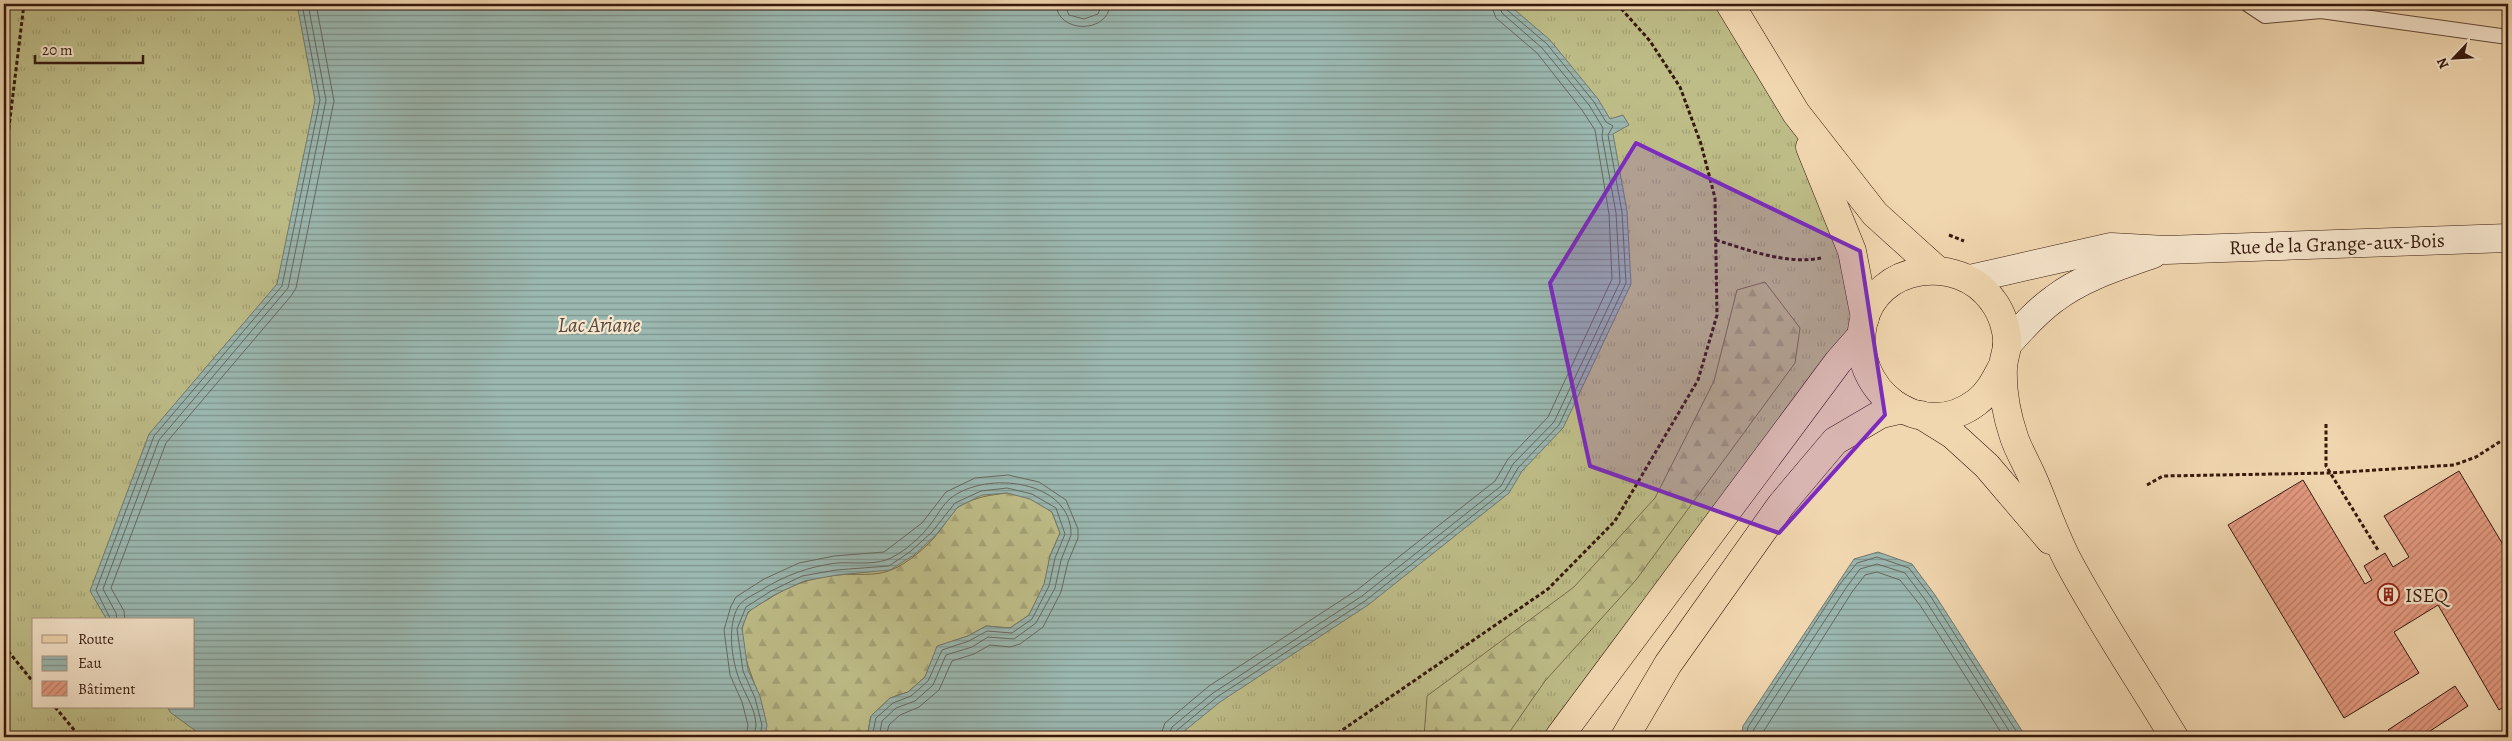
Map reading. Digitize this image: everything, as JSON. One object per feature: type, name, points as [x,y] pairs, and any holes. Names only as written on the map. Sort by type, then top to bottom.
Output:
[{"type":"main road","points":[[1730,4],[1796,113],[1875,214],[1937,270]]},
{"type":"main road","points":[[1796,113],[1852,251],[1863,327],[1863,360],[1874,385],[1887,399],[1953,434],[1987,466],[2068,560]]},
{"type":"main road","points":[[1560,737],[1838,362],[1863,327],[1874,300],[1888,286],[1902,276],[1919,271],[1937,270],[1954,272],[1970,279],[1984,289],[1995,303],[2004,323],[2005,401],[2014,437],[2068,560],[2174,737]]},
{"type":"main road","points":[[1625,737],[1668,664],[1781,505],[1835,441],[1881,414],[1912,412],[1940,416],[1959,412],[1976,402],[1992,387],[2005,356]]},
{"type":"street","name":"Rue de la Grange-aux-Bois","points":[[1970,279],[2111,247],[2166,250],[2508,238]]},
{"type":"street","name":"Rue de la Grange-aux-Bois","points":[[2005,356],[2027,322],[2054,298],[2106,270],[2166,250]]},
{"type":"lane","points":[[2247,4],[2265,16],[2321,11],[2508,36]]},
{"type":"path","points":[[4,166],[24,4]]},
{"type":"path","points":[[1332,737],[1548,590],[1615,521],[1698,380],[1717,315],[1715,198],[1700,144],[1680,87],[1650,40],[1617,4]]},
{"type":"path","points":[[1716,240],[1759,253],[1811,260],[1852,251]]},
{"type":"path","points":[[2326,424],[2326,466],[2378,550]]},
{"type":"path","points":[[2147,485],[2163,476],[2330,473],[2454,465],[2476,457],[2501,441]]},
{"type":"path","points":[[4,646],[32,681]]},
{"type":"path","points":[[56,708],[80,737]]},
{"type":"highlighted area","points":[[1636,143],[1860,251],[1885,415],[1779,533],[1590,466],[1550,283]]},
{"type":"green space","name":"Lac Ariane","points":[[4,4],[1730,4],[1827,193],[1860,337],[1559,737],[4,737]]},
{"type":"green space","points":[[1765,282],[1800,328],[1795,363],[1636,580],[1545,681],[1506,737],[1424,737],[1427,696],[1574,587],[1655,498],[1714,381],[1737,290]]},
{"type":"green space","points":[[1007,493],[1030,498],[1052,512],[1060,533],[1050,556],[1045,584],[1029,615],[1010,628],[986,626],[968,636],[938,646],[925,677],[908,692],[890,698],[871,716],[867,737],[765,737],[762,707],[742,642],[743,627],[749,611],[783,590],[810,580],[828,576],[885,572],[897,567],[917,554],[929,543],[960,506],[977,498]]},
{"type":"water","name":"Lac Ariane","points":[[297,4],[1059,4],[1084,7],[1103,4],[1508,4],[1550,40],[1598,99],[1610,119],[1623,115],[1629,125],[1613,134],[1627,211],[1631,284],[1563,428],[1522,471],[1509,493],[1368,605],[1220,702],[1177,737],[867,737],[871,716],[890,698],[908,692],[925,677],[937,646],[968,636],[986,626],[1010,628],[1029,615],[1044,584],[1050,556],[1060,533],[1052,512],[1030,499],[1007,493],[982,495],[958,507],[936,535],[914,555],[890,570],[837,575],[804,581],[774,595],[748,612],[742,628],[748,670],[760,696],[767,725],[765,737],[204,737],[171,713],[168,708],[195,708],[195,618],[106,618],[90,591],[149,434],[277,284],[315,100]]},
{"type":"water","points":[[1878,552],[1912,564],[1935,595],[2026,737],[1741,737],[1743,726],[1854,559]]},
{"type":"building","name":"ISEQ","points":[[2459,471],[2508,553],[2508,704],[2499,710],[2438,605],[2394,632],[2419,673],[2344,718],[2228,525],[2303,480],[2365,584],[2372,580],[2364,566],[2385,553],[2393,567],[2409,557],[2384,516]]},
{"type":"building","points":[[2455,686],[2468,706],[2421,737],[2393,737],[2388,730]]},
{"type":"place","name":"ISEQ","points":[[2389,595]]}]
